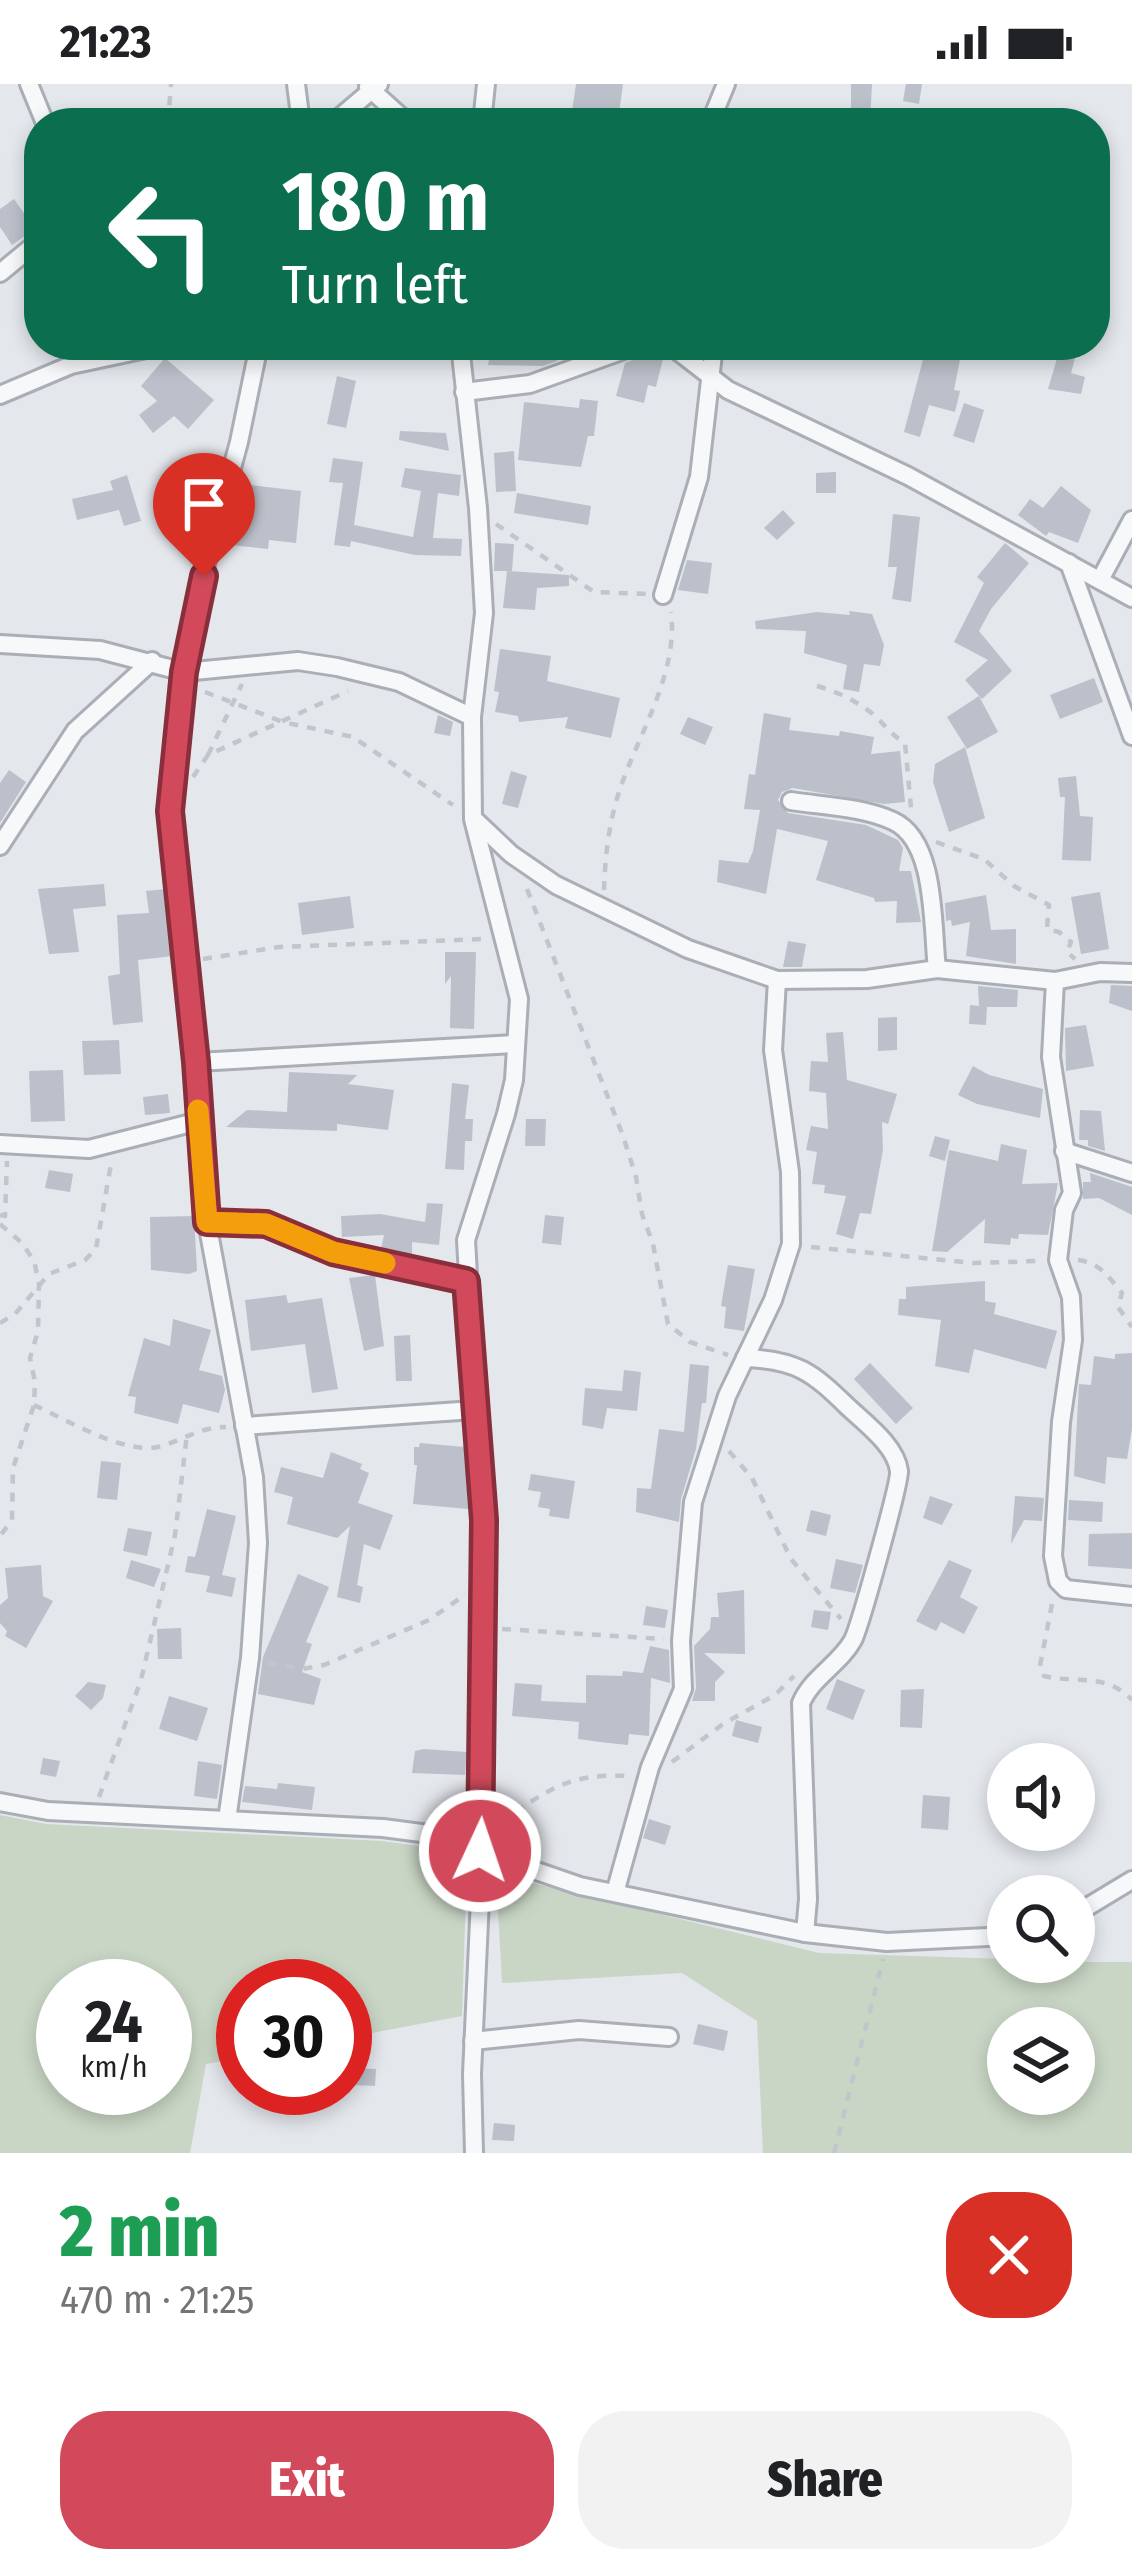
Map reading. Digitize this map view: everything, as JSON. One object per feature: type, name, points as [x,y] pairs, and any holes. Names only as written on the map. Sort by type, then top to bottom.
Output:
[{"type":"street","points":[[349,108],[372,86],[393,108]]},
{"type":"street","points":[[0,273],[24,253]]},
{"type":"street","points":[[0,395],[94,360]]},
{"type":"street","points":[[227,1820],[250,1658],[258,1543],[254,1477],[207,1222],[170,811],[195,605],[234,463],[256,360]]},
{"type":"street","points":[[461,360],[484,613],[472,717],[473,819],[519,999],[506,1114],[466,1240],[485,1571],[474,2153]]},
{"type":"street","points":[[464,392],[530,384],[586,360]]},
{"type":"street","points":[[689,360],[746,399],[889,467],[1132,598]]},
{"type":"street","points":[[663,595],[699,477],[712,360]]},
{"type":"street","points":[[1100,580],[1132,520]]},
{"type":"street","points":[[1069,563],[1132,736]]},
{"type":"street","points":[[0,644],[100,650],[152,661],[184,678],[298,662],[377,677],[437,697],[472,717]]},
{"type":"street","points":[[0,846],[75,730],[152,661]]},
{"type":"street","points":[[791,801],[895,822],[916,841],[926,866],[937,969]]},
{"type":"street","points":[[473,819],[511,854],[556,885],[688,950],[777,980],[867,979],[937,969],[1054,981],[1100,971],[1132,974]]},
{"type":"street","points":[[616,1893],[650,1767],[683,1689],[681,1641],[693,1502],[727,1396],[773,1300],[790,1244],[790,1172],[773,1050],[777,980]]},
{"type":"street","points":[[1054,981],[1051,1057],[1072,1193],[1064,1210],[1058,1260],[1071,1297],[1073,1340],[1053,1556],[1058,1581],[1066,1589],[1132,1596]]},
{"type":"street","points":[[196,1062],[516,1044]]},
{"type":"street","points":[[0,1144],[39,1149],[110,1146],[199,1121]]},
{"type":"street","points":[[1064,1151],[1132,1173]]},
{"type":"street","points":[[207,1222],[266,1224],[333,1252],[466,1281]]},
{"type":"street","points":[[745,1358],[791,1362],[810,1373],[888,1448],[899,1469],[896,1495],[853,1640],[813,1682],[801,1703],[805,1933]]},
{"type":"street","points":[[244,1426],[474,1410]]},
{"type":"street","points":[[0,1802],[47,1811],[429,1834],[482,1843],[580,1886],[805,1933],[887,1942],[987,1937]]},
{"type":"street","points":[[1095,1902],[1132,1880]]},
{"type":"street","points":[[473,2042],[578,2030],[669,2037]]},
{"type":"path","points":[[478,508],[510,537],[594,592],[663,595],[673,624],[639,748],[620,788],[609,833],[603,907]]},
{"type":"path","points":[[190,782],[250,666]]},
{"type":"path","points":[[208,754],[377,677]]},
{"type":"path","points":[[184,678],[284,722],[366,744],[473,819]]},
{"type":"path","points":[[817,686],[856,702],[879,719],[888,734],[905,743],[913,824]]},
{"type":"path","points":[[928,840],[984,859],[1014,886],[1048,905],[1047,929],[1071,942],[1067,952],[1077,961],[1078,976]]},
{"type":"path","points":[[511,854],[623,1136],[653,1244],[668,1324],[690,1342],[745,1358]]},
{"type":"path","points":[[185,962],[279,947],[506,939]]},
{"type":"path","points":[[0,1144],[8,1175],[5,1216],[0,1220],[34,1262],[39,1283],[38,1330],[30,1358],[34,1405],[16,1455],[12,1520],[0,1536]]},
{"type":"path","points":[[0,1323],[15,1314],[39,1283],[60,1268],[85,1260],[96,1249],[109,1191],[110,1146]]},
{"type":"path","points":[[790,1244],[974,1263],[1091,1261],[1122,1293],[1118,1307],[1132,1327]]},
{"type":"path","points":[[34,1405],[98,1434],[144,1448],[211,1427],[244,1426]]},
{"type":"path","points":[[93,1813],[141,1680],[175,1535],[187,1434]]},
{"type":"path","points":[[716,1439],[752,1478],[791,1559],[833,1605],[853,1640]]},
{"type":"path","points":[[0,1495],[15,1495]]},
{"type":"path","points":[[250,1658],[302,1669],[323,1665],[429,1620],[464,1598],[485,1571]]},
{"type":"path","points":[[1058,1581],[1040,1666],[1044,1676],[1097,1680],[1117,1686],[1132,1700]]},
{"type":"path","points":[[484,1628],[681,1641]]},
{"type":"path","points":[[482,1843],[560,1783],[586,1776],[630,1776],[686,1754],[724,1724],[775,1695],[803,1667]]},
{"type":"path","points":[[834,2153],[887,1942]]},
{"type":"green space","points":[[0,1815],[46,1824],[382,1841],[426,1847],[467,1860],[462,2016],[372,2033],[372,1959],[216,1959],[216,2062],[206,2064],[190,2153],[0,2153]]},
{"type":"green space","points":[[496,1874],[819,1953],[987,1958],[987,1983],[1095,1983],[1095,1962],[1132,1962],[1132,2153],[763,2153],[757,2021],[682,1973],[502,1983]]},
{"type":"building","points":[[576,84],[623,84],[620,108],[572,108]]},
{"type":"building","points":[[851,84],[872,84],[871,108],[851,108]]},
{"type":"building","points":[[906,84],[922,84],[919,104],[903,101]]},
{"type":"building","points":[[14,199],[24,213],[24,237],[12,245],[0,227],[0,209]]},
{"type":"building","points":[[167,360],[214,400],[188,429],[174,416],[153,433],[139,415],[157,401],[141,386]]},
{"type":"building","points":[[489,360],[557,360],[543,366],[488,365]]},
{"type":"building","points":[[663,360],[656,387],[648,385],[644,403],[616,396],[625,363]]},
{"type":"building","points":[[923,360],[960,360],[955,412],[929,405],[920,437],[904,432]]},
{"type":"building","points":[[1057,360],[1074,360],[1071,373],[1085,377],[1081,394],[1048,389]]},
{"type":"building","points":[[337,376],[356,381],[346,428],[327,424]]},
{"type":"building","points":[[580,399],[598,401],[594,436],[588,436],[581,467],[518,460],[524,402],[579,408]]},
{"type":"building","points":[[964,403],[984,410],[974,443],[953,436]]},
{"type":"building","points":[[400,431],[446,433],[449,451],[399,440]]},
{"type":"building","points":[[514,451],[516,491],[496,492],[494,453]]},
{"type":"building","points":[[333,458],[363,462],[354,525],[413,537],[421,491],[401,487],[405,468],[461,475],[459,496],[438,493],[433,538],[462,539],[461,556],[415,555],[351,541],[350,547],[334,545],[343,483],[329,482]]},
{"type":"building","points":[[836,472],[836,493],[816,493],[816,473]]},
{"type":"building","points":[[127,475],[141,521],[124,526],[119,510],[77,520],[72,499],[113,490],[110,481]]},
{"type":"building","points":[[241,484],[301,491],[296,543],[269,540],[268,549],[231,545]]},
{"type":"building","points":[[1061,486],[1091,510],[1078,543],[1049,532],[1046,536],[1018,515],[1030,499],[1043,508]]},
{"type":"building","points":[[517,493],[591,506],[588,525],[514,513]]},
{"type":"building","points":[[783,510],[795,523],[777,540],[764,528]]},
{"type":"building","points":[[893,514],[920,517],[911,602],[892,599],[897,567],[888,567]]},
{"type":"building","points":[[495,543],[514,544],[512,571],[494,571]]},
{"type":"building","points":[[1005,543],[1029,563],[979,631],[1012,671],[982,699],[965,680],[988,660],[954,642],[984,583],[977,577]]},
{"type":"building","points":[[687,560],[712,563],[708,594],[678,590]]},
{"type":"building","points":[[507,571],[569,575],[569,586],[537,588],[535,610],[503,608]]},
{"type":"building","points":[[849,611],[872,614],[884,645],[880,666],[864,664],[859,692],[843,689],[847,665],[804,653],[806,631],[756,629],[755,621],[817,612],[850,615]]},
{"type":"building","points":[[500,649],[551,656],[547,681],[620,698],[611,738],[565,728],[568,717],[519,722],[518,716],[495,712]]},
{"type":"building","points":[[1094,678],[1103,702],[1060,719],[1050,695]]},
{"type":"building","points":[[979,696],[998,732],[967,749],[947,717]]},
{"type":"building","points":[[764,713],[791,718],[789,730],[874,737],[871,754],[900,751],[905,802],[884,804],[793,788],[782,792],[778,800],[788,813],[866,825],[898,840],[903,848],[899,871],[911,871],[921,922],[896,923],[897,901],[875,902],[816,880],[828,841],[777,829],[766,894],[717,882],[719,860],[748,863],[753,851],[760,810],[744,809],[749,774],[755,775]]},
{"type":"building","points":[[438,715],[453,722],[450,736],[434,733]]},
{"type":"building","points":[[688,717],[713,727],[705,745],[680,734]]},
{"type":"building","points":[[965,747],[985,818],[949,832],[933,782],[935,764]]},
{"type":"building","points":[[9,770],[26,782],[0,823],[0,783]]},
{"type":"building","points":[[511,771],[527,776],[518,808],[502,804]]},
{"type":"building","points":[[1076,776],[1080,816],[1093,817],[1091,861],[1062,860],[1065,797],[1060,797],[1058,778]]},
{"type":"building","points":[[104,884],[106,906],[73,909],[79,952],[49,954],[38,889]]},
{"type":"building","points":[[166,889],[173,956],[138,960],[143,1022],[113,1025],[108,976],[120,974],[117,915],[149,913],[146,891]]},
{"type":"building","points":[[1100,892],[1109,949],[1081,954],[1071,897]]},
{"type":"building","points":[[986,895],[991,930],[1016,929],[1016,964],[966,956],[970,922],[952,926],[951,920],[946,921],[945,903]]},
{"type":"building","points":[[350,896],[354,928],[302,935],[298,903]]},
{"type":"building","points":[[788,941],[806,944],[802,967],[783,967]]},
{"type":"building","points":[[445,952],[476,952],[474,1029],[450,1028],[451,976],[445,984]]},
{"type":"building","points":[[1111,985],[1132,986],[1132,1011],[1109,1003]]},
{"type":"building","points":[[978,986],[1018,990],[1017,1007],[987,1007],[986,1025],[969,1024],[970,1005],[979,1006]]},
{"type":"building","points":[[897,1017],[897,1050],[878,1051],[878,1018]]},
{"type":"building","points":[[1086,1025],[1094,1066],[1066,1071],[1065,1028]]},
{"type":"building","points":[[843,1032],[847,1080],[897,1094],[888,1124],[882,1122],[883,1150],[871,1214],[860,1213],[853,1239],[836,1234],[846,1196],[824,1193],[825,1185],[812,1184],[817,1152],[806,1150],[811,1126],[828,1129],[826,1093],[809,1091],[811,1061],[828,1062],[826,1033]]},
{"type":"building","points":[[119,1040],[121,1074],[84,1075],[82,1041]]},
{"type":"building","points":[[973,1066],[1043,1089],[1040,1118],[958,1095]]},
{"type":"building","points":[[63,1070],[65,1121],[31,1122],[29,1071]]},
{"type":"building","points":[[289,1072],[357,1075],[348,1084],[394,1090],[388,1130],[337,1124],[337,1131],[226,1127],[247,1110],[287,1112]]},
{"type":"building","points":[[452,1083],[469,1085],[465,1119],[473,1119],[472,1141],[465,1141],[464,1170],[445,1169]]},
{"type":"building","points":[[168,1094],[170,1113],[145,1115],[143,1097]]},
{"type":"building","points":[[1080,1110],[1101,1111],[1105,1151],[1079,1140]]},
{"type":"building","points":[[526,1119],[546,1119],[545,1146],[525,1146]]},
{"type":"building","points":[[935,1136],[950,1140],[945,1161],[929,1156]]},
{"type":"building","points":[[1001,1144],[1027,1150],[1022,1184],[1058,1183],[1048,1235],[1019,1234],[1018,1239],[1011,1238],[1010,1245],[984,1243],[985,1219],[947,1252],[932,1251],[949,1150],[998,1161]]},
{"type":"building","points":[[49,1170],[73,1174],[70,1192],[45,1188]]},
{"type":"building","points":[[1090,1173],[1132,1187],[1132,1215],[1099,1198],[1083,1199],[1083,1182],[1091,1182]]},
{"type":"building","points":[[427,1203],[443,1204],[439,1245],[412,1242],[412,1255],[381,1249],[384,1235],[342,1237],[341,1216],[380,1214],[425,1222]]},
{"type":"building","points":[[545,1215],[564,1217],[561,1245],[542,1243]]},
{"type":"building","points":[[194,1216],[197,1271],[151,1270],[150,1217]]},
{"type":"building","points":[[728,1265],[755,1269],[744,1331],[724,1328],[726,1307],[721,1306]]},
{"type":"building","points":[[375,1275],[384,1346],[364,1351],[349,1278]]},
{"type":"building","points":[[985,1281],[985,1301],[996,1303],[994,1314],[1057,1331],[1046,1369],[974,1349],[969,1373],[935,1366],[941,1320],[898,1315],[906,1287]]},
{"type":"building","points":[[286,1295],[288,1303],[322,1298],[338,1389],[312,1393],[305,1344],[251,1351],[245,1300]]},
{"type":"building","points":[[173,1319],[211,1330],[199,1370],[222,1376],[225,1390],[219,1413],[183,1404],[178,1424],[134,1413],[136,1397],[128,1396],[144,1338],[170,1346]]},
{"type":"building","points":[[410,1335],[412,1381],[396,1381],[394,1336]]},
{"type":"building","points":[[1132,1353],[1127,1459],[1107,1457],[1105,1484],[1074,1476],[1079,1384],[1091,1385],[1094,1356],[1115,1359],[1115,1354]]},
{"type":"building","points":[[870,1363],[913,1408],[896,1424],[854,1379]]},
{"type":"building","points":[[690,1364],[709,1366],[706,1403],[702,1403],[679,1522],[636,1512],[637,1488],[651,1489],[659,1429],[684,1432]]},
{"type":"building","points":[[624,1370],[641,1372],[637,1411],[607,1408],[603,1429],[582,1425],[585,1388],[622,1391]]},
{"type":"building","points":[[420,1443],[465,1447],[468,1509],[413,1504],[414,1447]]},
{"type":"building","points":[[331,1452],[362,1464],[360,1469],[369,1473],[358,1503],[393,1515],[380,1550],[364,1544],[357,1585],[363,1587],[360,1603],[337,1597],[350,1526],[337,1538],[287,1524],[293,1497],[274,1492],[281,1467],[323,1478]]},
{"type":"building","points":[[101,1461],[121,1463],[117,1500],[97,1498]]},
{"type":"building","points":[[531,1474],[575,1481],[569,1519],[549,1516],[550,1509],[538,1507],[541,1492],[528,1490]]},
{"type":"building","points":[[930,1496],[953,1504],[942,1525],[923,1518]]},
{"type":"building","points":[[1015,1496],[1044,1498],[1042,1521],[1024,1520],[1011,1544]]},
{"type":"building","points":[[1069,1500],[1103,1502],[1102,1522],[1068,1520]]},
{"type":"building","points":[[207,1509],[236,1516],[222,1575],[236,1578],[232,1597],[206,1592],[210,1576],[185,1572],[188,1556],[195,1557]]},
{"type":"building","points":[[811,1510],[831,1515],[826,1536],[806,1531]]},
{"type":"building","points":[[128,1528],[152,1532],[147,1556],[123,1551]]},
{"type":"building","points":[[1132,1533],[1132,1569],[1088,1566],[1089,1534]]},
{"type":"building","points":[[836,1559],[863,1565],[855,1593],[830,1588]]},
{"type":"building","points":[[131,1560],[161,1569],[154,1587],[126,1578]]},
{"type":"building","points":[[949,1560],[972,1570],[960,1597],[978,1607],[964,1634],[941,1622],[936,1631],[916,1621]]},
{"type":"building","points":[[41,1565],[43,1596],[53,1601],[26,1648],[5,1636],[7,1631],[0,1623],[0,1605],[8,1598],[5,1568]]},
{"type":"building","points":[[298,1574],[329,1587],[306,1642],[312,1644],[302,1672],[321,1679],[314,1705],[258,1694],[263,1657]]},
{"type":"building","points":[[744,1590],[745,1654],[704,1653],[725,1672],[715,1682],[715,1701],[692,1701],[694,1646],[710,1629],[711,1617],[719,1617],[717,1593]]},
{"type":"building","points":[[646,1606],[668,1610],[665,1628],[643,1625]]},
{"type":"building","points":[[814,1610],[831,1612],[828,1630],[811,1627]]},
{"type":"building","points":[[181,1628],[182,1659],[158,1659],[157,1629]]},
{"type":"building","points":[[650,1646],[669,1650],[670,1683],[651,1678],[649,1736],[629,1734],[628,1745],[578,1739],[579,1722],[512,1716],[515,1683],[542,1685],[541,1701],[586,1703],[586,1675],[643,1673]]},
{"type":"building","points":[[837,1679],[865,1690],[853,1720],[826,1709]]},
{"type":"building","points":[[88,1682],[106,1685],[103,1698],[91,1710],[75,1696]]},
{"type":"building","points":[[924,1689],[922,1728],[900,1727],[901,1690]]},
{"type":"building","points":[[169,1696],[208,1708],[197,1741],[159,1729]]},
{"type":"building","points":[[736,1720],[762,1727],[758,1743],[732,1736]]},
{"type":"building","points":[[415,1751],[467,1752],[465,1775],[412,1773]]},
{"type":"building","points":[[43,1758],[60,1761],[56,1777],[40,1774]]},
{"type":"building","points":[[198,1761],[222,1765],[217,1799],[194,1796]]},
{"type":"building","points":[[278,1783],[315,1787],[312,1810],[242,1802],[245,1786],[277,1789]]},
{"type":"building","points":[[923,1795],[950,1797],[948,1830],[921,1828]]},
{"type":"building","points":[[649,1819],[671,1826],[665,1845],[643,1838]]},
{"type":"building","points":[[698,2024],[728,2031],[724,2051],[693,2044]]},
{"type":"building","points":[[494,2123],[515,2125],[514,2141],[492,2140]]},
{"type":"slow traffic","points":[[198,1110],[207,1222],[266,1224],[333,1252],[385,1263]]},
{"type":"route","points":[[204,576],[184,672],[170,811],[207,1222],[266,1224],[333,1252],[466,1281],[484,1520],[480,1851]]}]
